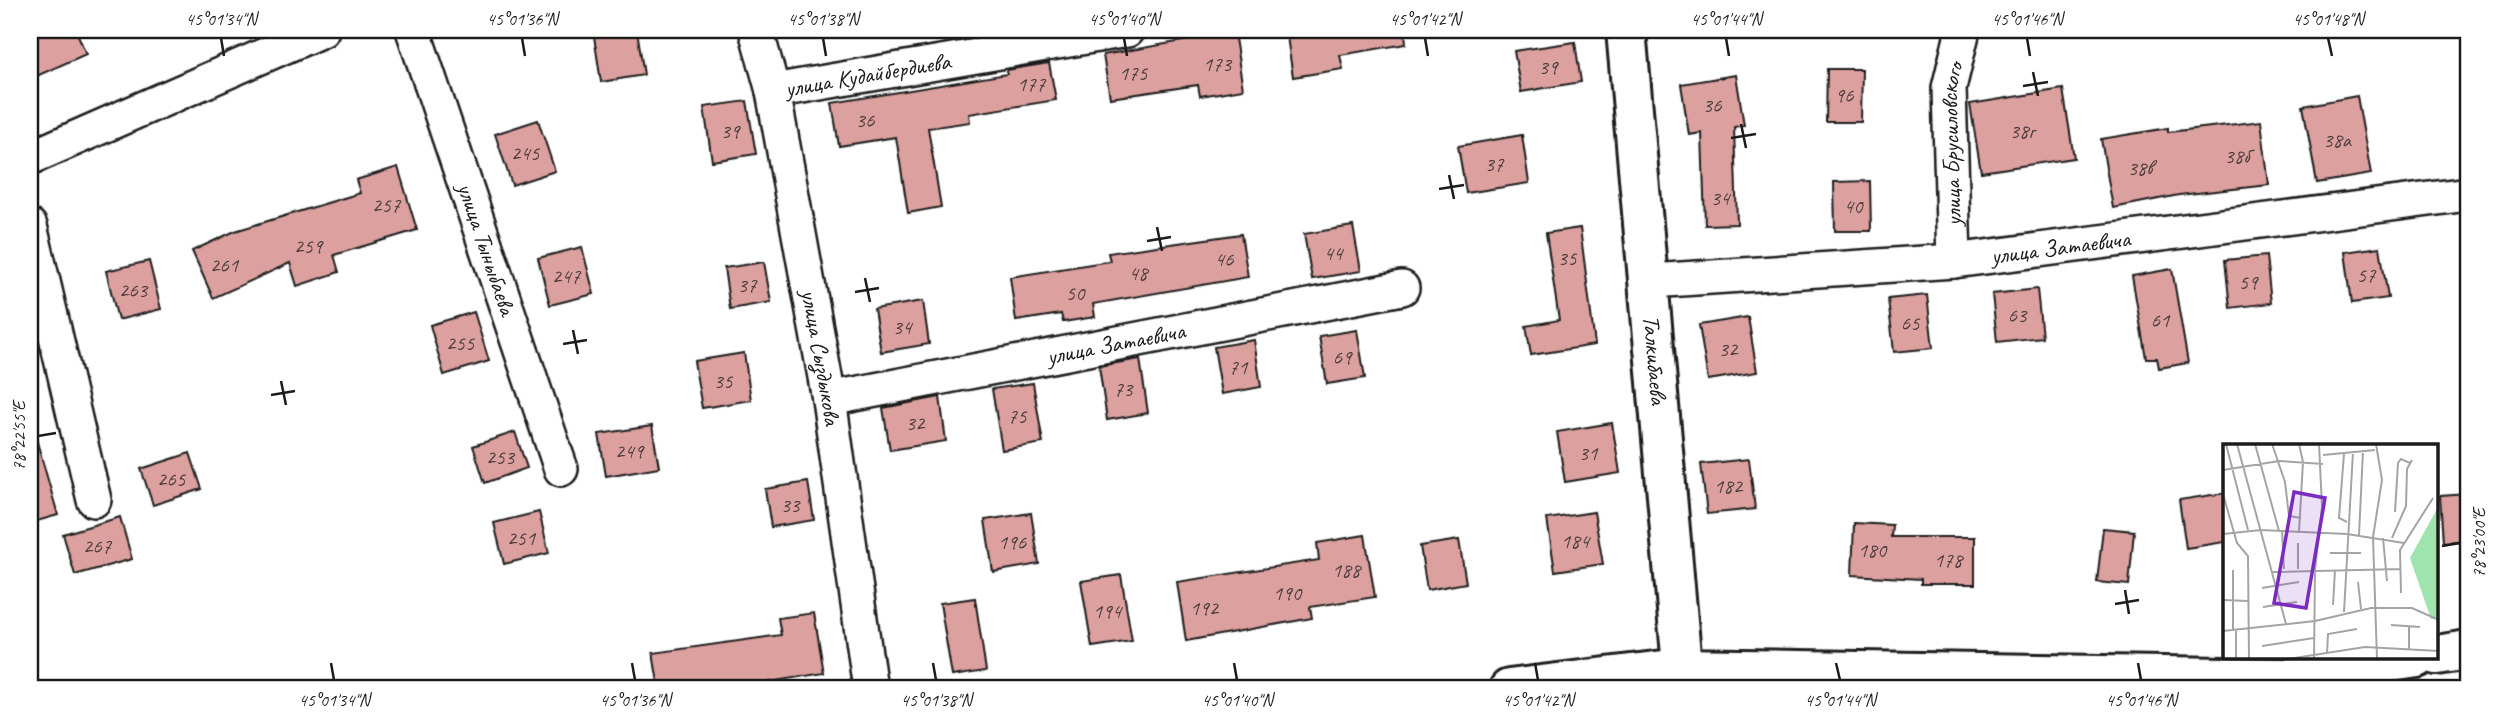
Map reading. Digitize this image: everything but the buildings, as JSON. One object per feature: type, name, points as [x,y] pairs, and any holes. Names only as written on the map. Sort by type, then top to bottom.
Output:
[{"type":"street","points":[[30,158],[322,30]]},
{"type":"street","name":"улица Тыныбаева","points":[[413,30],[561,469]]},
{"type":"street","name":"улица Сыздыкова","points":[[756,30],[773,91],[829,400],[870,689]]},
{"type":"street","name":"улица Кудайбердиева","points":[[773,91],[1102,37],[1127,30]]},
{"type":"street","name":"Талкибаева","points":[[1626,30],[1651,281],[1682,679]]},
{"type":"street","name":"улица Брусиловского","points":[[1954,261],[1949,88],[1963,30]]},
{"type":"street","name":"улица Затаевича","points":[[1651,281],[1954,261],[2468,194]]},
{"type":"street","points":[[30,226],[93,500]]},
{"type":"street","name":"улица Затаевича","points":[[829,400],[1402,288]]},
{"type":"street","points":[[2438,655],[2468,650]]},
{"type":"street","points":[[1509,689],[1682,679],[2288,678],[2404,660]]}]
